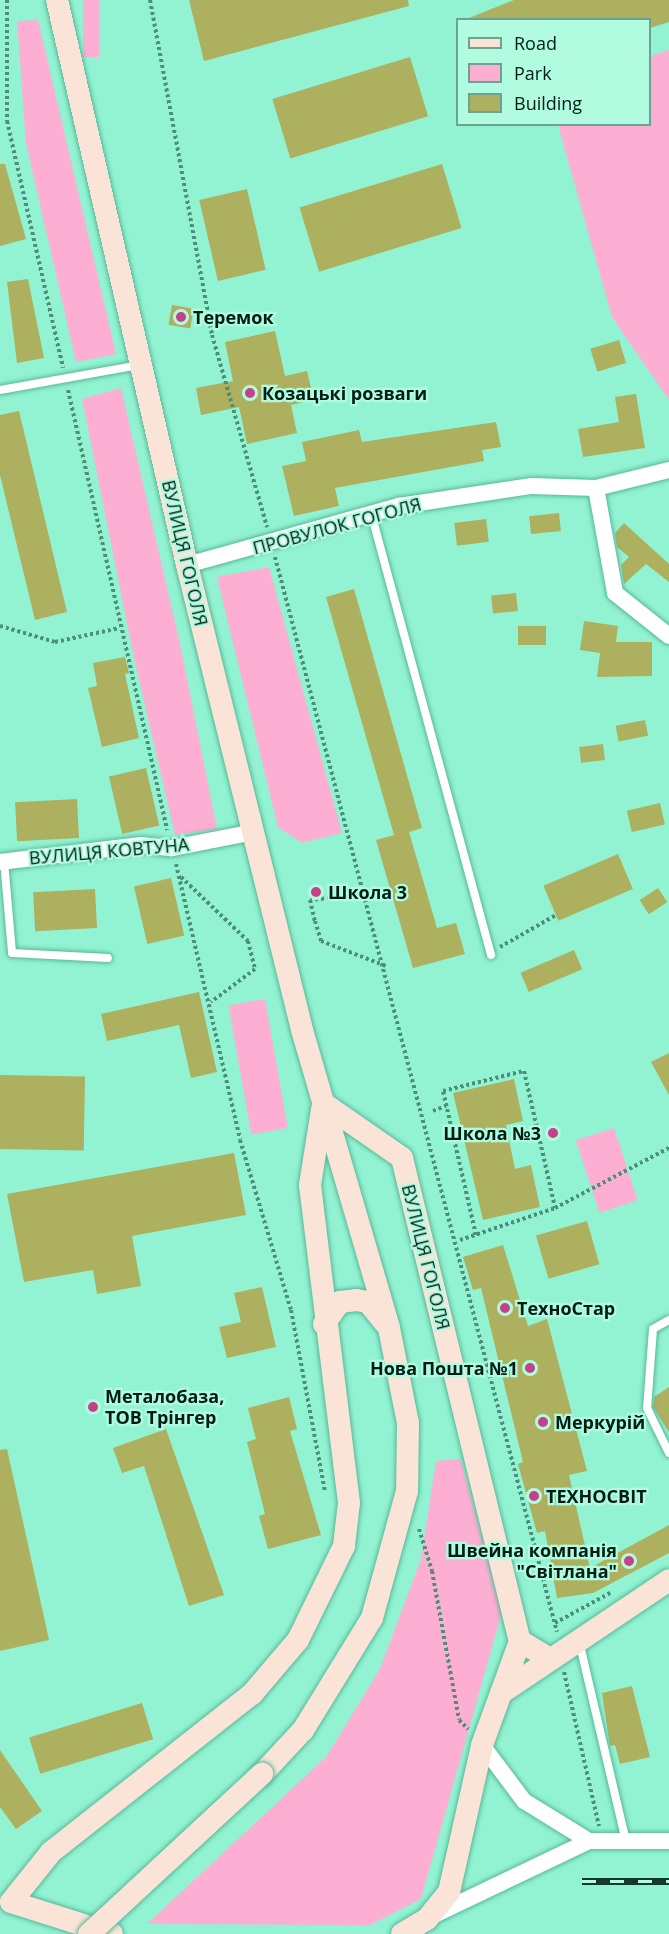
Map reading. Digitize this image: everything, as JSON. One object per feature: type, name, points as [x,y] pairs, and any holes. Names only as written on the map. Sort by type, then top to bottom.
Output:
[{"type":"street","name":"ВУЛИЦЯ ГОГОЛЯ","points":[[57,0],[187,565],[323,1103],[389,1328],[408,1424],[407,1491],[395,1547],[372,1618],[303,1730],[262,1774],[89,1934]]},
{"type":"street","name":"ПРОВУЛОК ГОГОЛЯ","points":[[187,565],[371,513],[532,486],[596,488],[669,470]]},
{"type":"street","points":[[596,488],[615,593],[669,636]]},
{"type":"street","name":"ВУЛИЦЯ КОВТУНА","points":[[2,861],[141,845],[172,848],[254,832]]},
{"type":"street","name":"ВУЛИЦЯ ГОГОЛЯ","points":[[323,1103],[310,1185],[324,1324]]},
{"type":"street","points":[[323,1103],[402,1158]]},
{"type":"street","name":"ВУЛИЦЯ ГОГОЛЯ","points":[[347,1181],[352,1150],[372,1144],[402,1158],[520,1641]]},
{"type":"street","name":"ВУЛИЦЯ ГОГОЛЯ","points":[[324,1324],[340,1302],[356,1300],[368,1302],[389,1328]]},
{"type":"street","points":[[112,1934],[5,1906],[51,1852],[252,1694],[298,1640],[326,1588],[344,1546],[349,1503],[324,1324]]},
{"type":"street","points":[[501,1693],[562,1648],[669,1580]]},
{"type":"street","points":[[427,1919],[448,1892],[482,1745],[520,1641],[562,1648]]},
{"type":"street","points":[[482,1745],[524,1801],[596,1841]]},
{"type":"street","points":[[402,1934],[427,1919],[596,1841],[669,1841]]},
{"type":"lane","points":[[0,390],[142,364]]},
{"type":"lane","points":[[371,513],[491,955]]},
{"type":"lane","points":[[2,861],[12,953],[108,958]]},
{"type":"lane","points":[[669,1320],[653,1329],[647,1408],[669,1453]]},
{"type":"lane","points":[[562,1648],[626,1841]]},
{"type":"path","points":[[6,0],[7,121],[120,628],[211,1002],[240,1140],[291,1310],[327,1505]]},
{"type":"path","points":[[150,0],[212,335],[386,966],[562,1648],[596,1841]]},
{"type":"path","points":[[0,626],[55,642],[120,628]]},
{"type":"path","points":[[179,875],[248,941],[255,969],[211,1002]]},
{"type":"path","points":[[366,894],[310,900],[315,921],[321,941],[386,966]]},
{"type":"path","points":[[488,945],[501,948],[556,915]]},
{"type":"path","points":[[476,1235],[443,1091],[524,1071],[555,1208]]},
{"type":"path","points":[[433,1111],[446,1106]]},
{"type":"path","points":[[460,1240],[555,1208],[669,1149]]},
{"type":"path","points":[[416,1521],[432,1571],[459,1720],[482,1745]]},
{"type":"green space","points":[[83,0],[99,0],[99,57],[83,57]]},
{"type":"green space","points":[[38,20],[116,354],[76,362],[26,143],[17,21]]},
{"type":"green space","points":[[669,50],[669,400],[612,317],[558,126],[651,126],[651,56]]},
{"type":"green space","points":[[121,388],[180,644],[217,829],[175,835],[134,658],[82,399]]},
{"type":"green space","points":[[269,567],[342,833],[302,843],[278,827],[217,577]]},
{"type":"green space","points":[[265,999],[288,1128],[251,1134],[229,1005]]},
{"type":"green space","points":[[614,1128],[637,1200],[599,1213],[576,1140]]},
{"type":"green space","points":[[461,1459],[502,1612],[421,1899],[370,1925],[147,1924],[326,1757],[380,1669],[421,1559],[436,1461]]},
{"type":"building","points":[[189,0],[408,0],[409,6],[204,61]]},
{"type":"building","points":[[514,0],[669,0],[669,22],[651,28],[651,18],[469,18]]},
{"type":"building","points":[[410,57],[428,116],[290,158],[272,99]]},
{"type":"building","points":[[0,164],[5,164],[26,239],[0,246]]},
{"type":"building","points":[[442,164],[462,228],[319,272],[300,208]]},
{"type":"building","points":[[247,189],[266,270],[218,281],[199,200]]},
{"type":"building","points":[[28,279],[44,358],[17,363],[7,282]]},
{"type":"building","name":"Теремок","points":[[172,305],[194,309],[190,329],[169,325]]},
{"type":"building","points":[[275,331],[285,376],[307,371],[314,400],[291,405],[297,433],[247,444],[239,407],[201,415],[196,388],[233,381],[225,342]]},
{"type":"building","points":[[619,340],[626,363],[597,372],[590,349]]},
{"type":"building","points":[[636,394],[645,448],[583,457],[578,429],[619,422],[615,397]]},
{"type":"building","points":[[19,411],[67,612],[35,620],[0,475],[0,415]]},
{"type":"building","points":[[496,422],[501,447],[482,450],[484,461],[335,488],[339,506],[294,516],[282,466],[306,461],[302,442],[359,430],[362,442]]},
{"type":"building","points":[[559,513],[561,531],[531,534],[529,516]]},
{"type":"building","points":[[486,519],[489,542],[457,546],[454,523]]},
{"type":"building","points":[[624,523],[669,564],[669,582],[646,564],[624,584],[621,565],[629,557],[617,547],[615,533]]},
{"type":"building","points":[[354,589],[422,828],[409,832],[437,928],[456,923],[465,954],[413,968],[376,840],[394,835],[326,597]]},
{"type":"building","points":[[516,593],[518,611],[493,614],[491,596]]},
{"type":"building","points":[[584,621],[618,626],[616,642],[652,642],[652,676],[597,677],[600,653],[580,650]]},
{"type":"building","points":[[518,626],[546,626],[546,645],[518,645]]},
{"type":"building","points":[[125,657],[129,673],[125,674],[139,738],[102,747],[88,688],[97,686],[93,663]]},
{"type":"building","points":[[645,720],[648,736],[619,741],[616,726]]},
{"type":"building","points":[[603,744],[605,760],[581,763],[579,747]]},
{"type":"building","points":[[146,768],[159,825],[122,834],[109,777]]},
{"type":"building","points":[[77,799],[79,838],[17,841],[15,802]]},
{"type":"building","points":[[660,803],[665,824],[632,832],[627,811]]},
{"type":"building","points":[[618,854],[633,889],[558,921],[543,886]]},
{"type":"building","points":[[171,878],[184,935],[147,944],[134,887]]},
{"type":"building","points":[[658,888],[667,902],[649,914],[640,900]]},
{"type":"building","points":[[95,889],[97,928],[35,931],[33,892]]},
{"type":"building","points":[[574,950],[582,969],[529,992],[521,973]]},
{"type":"building","points":[[199,992],[217,1072],[191,1078],[179,1025],[107,1041],[101,1014]]},
{"type":"building","points":[[669,1053],[669,1095],[651,1062]]},
{"type":"building","points":[[0,1075],[85,1076],[84,1150],[0,1149]]},
{"type":"building","points":[[514,1079],[523,1121],[506,1125],[515,1169],[531,1165],[540,1207],[483,1220],[453,1093]]},
{"type":"building","points":[[234,1153],[246,1215],[132,1236],[141,1286],[97,1294],[93,1270],[24,1282],[7,1194]]},
{"type":"building","points":[[587,1221],[599,1264],[548,1279],[536,1236]]},
{"type":"building","points":[[503,1245],[528,1326],[547,1319],[587,1471],[569,1475],[590,1568],[669,1525],[669,1553],[593,1593],[557,1598],[545,1531],[537,1533],[518,1464],[523,1462],[481,1288],[473,1290],[463,1257]]},
{"type":"building","points":[[262,1287],[276,1347],[227,1358],[219,1327],[241,1322],[234,1293]]},
{"type":"building","points":[[669,1387],[669,1432],[653,1407],[654,1397]]},
{"type":"building","points":[[289,1397],[297,1429],[290,1431],[321,1535],[268,1549],[259,1516],[265,1514],[247,1442],[256,1439],[248,1408]]},
{"type":"building","points":[[166,1429],[224,1595],[189,1606],[144,1466],[122,1473],[113,1448]]},
{"type":"building","points":[[7,1449],[49,1640],[0,1651],[0,1450]]},
{"type":"building","points":[[632,1686],[650,1757],[620,1764],[615,1745],[610,1746],[602,1693]]},
{"type":"building","points":[[142,1703],[153,1739],[40,1774],[29,1737]]},
{"type":"building","points":[[0,1750],[42,1811],[16,1829],[0,1807]]},
{"type":"railway","points":[[582,1881],[669,1881]]},
{"type":"place","name":"Теремок","points":[[181,317]]},
{"type":"place","name":"Козацькі розваги","points":[[250,393]]},
{"type":"place","name":"Школа 3","points":[[316,892]]},
{"type":"place","name":"Школа №3","points":[[553,1133]]},
{"type":"place","name":"ТехноСтар","points":[[505,1308]]},
{"type":"place","name":"Нова Пошта №1","points":[[530,1368]]},
{"type":"place","name":"Металобаза, ТОВ Трінгер","points":[[93,1407]]},
{"type":"place","name":"Меркурій","points":[[543,1422]]},
{"type":"place","name":"ТЕХНОСВІТ","points":[[534,1496]]},
{"type":"place","name":"Швейна компанія \"Світлана\"","points":[[629,1561]]}]
